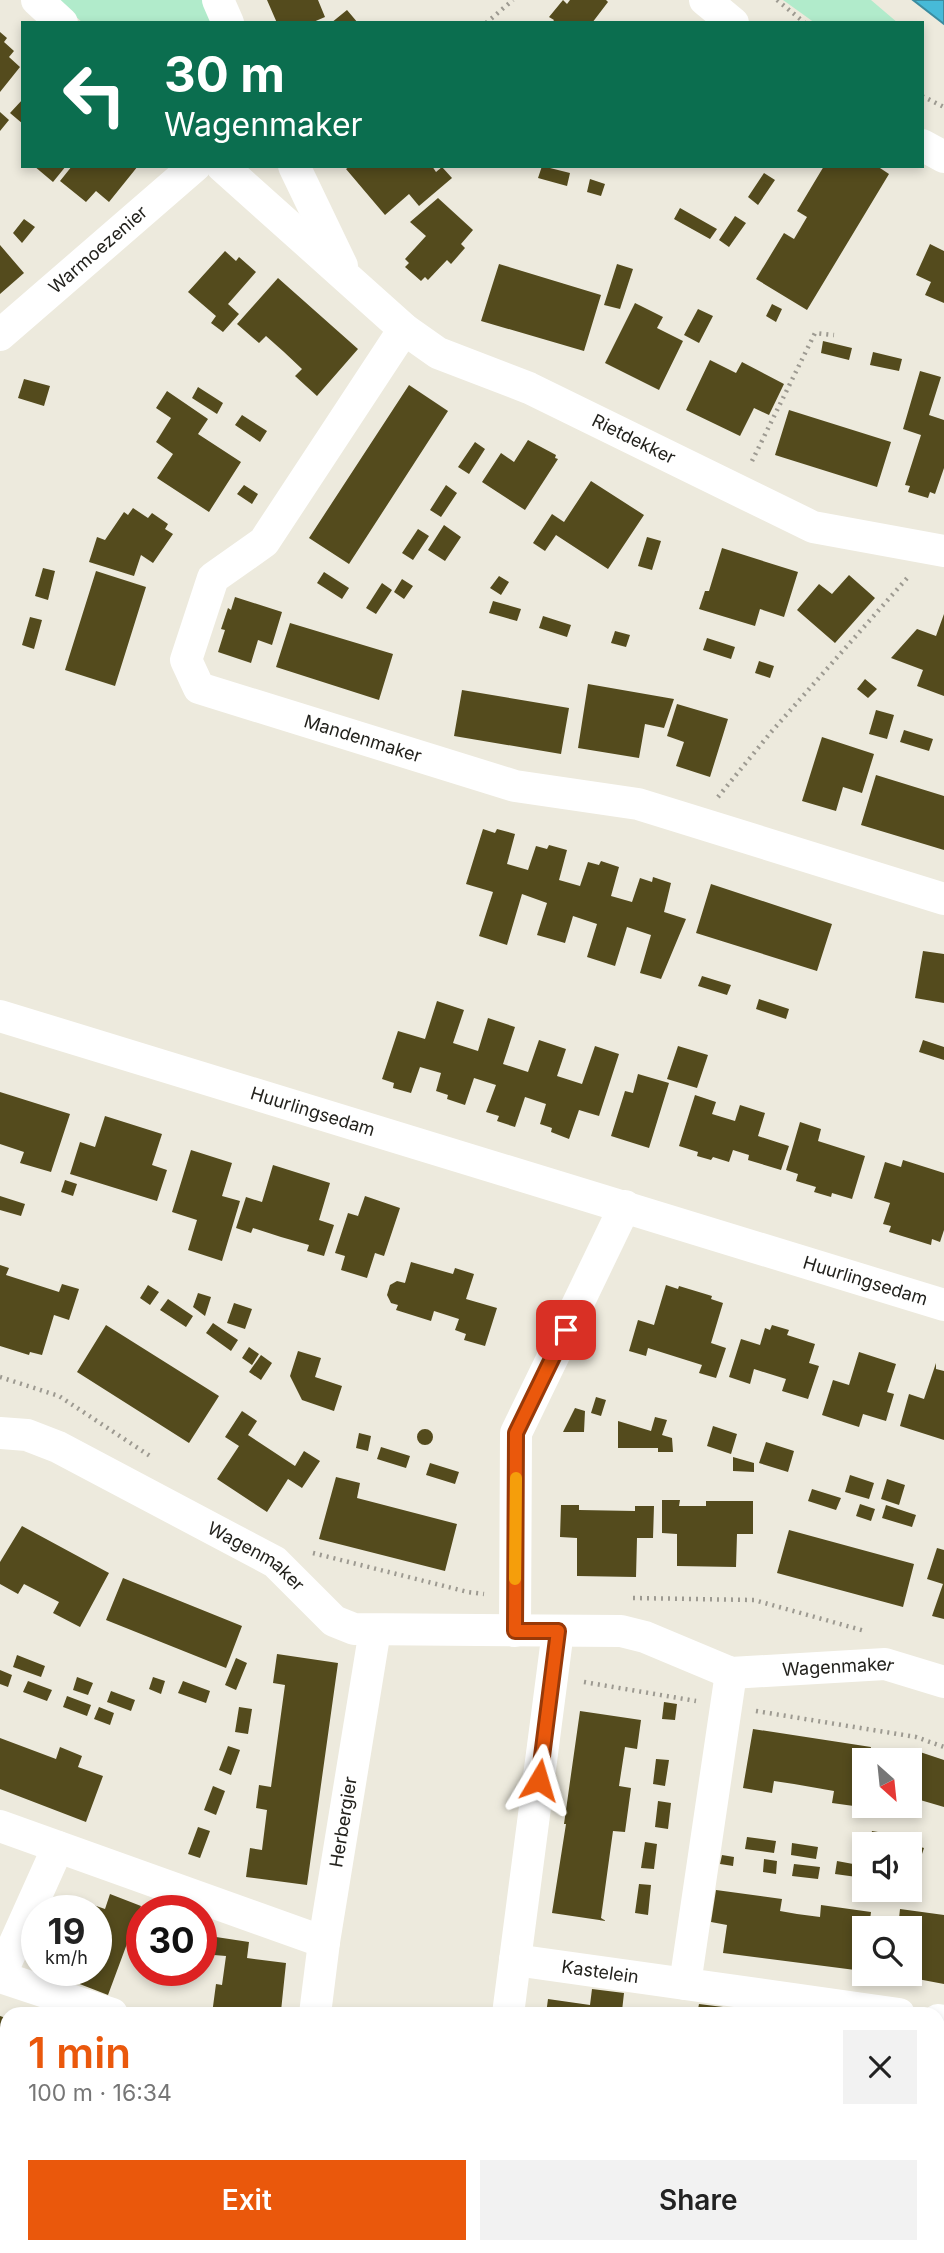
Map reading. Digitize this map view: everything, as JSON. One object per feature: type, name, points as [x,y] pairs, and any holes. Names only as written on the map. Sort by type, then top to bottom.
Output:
[{"type":"street","points":[[37,0],[60,21]]},
{"type":"street","points":[[218,0],[227,21]]},
{"type":"street","points":[[705,0],[731,21]]},
{"type":"street","points":[[924,146],[944,157]]},
{"type":"street","name":"Warmoezenier","points":[[0,335],[193,168]]},
{"type":"street","name":"Rietdekker","points":[[224,168],[404,329],[438,353],[529,388],[813,527],[938,550]]},
{"type":"street","points":[[264,204],[296,171]]},
{"type":"street","name":"Rietdekker","points":[[296,171],[349,279]]},
{"type":"street","name":"Mandenmaker","points":[[404,329],[264,542],[213,578],[186,660],[198,688],[515,786],[638,804],[944,899]]},
{"type":"street","name":"Huurlingsedam","points":[[0,1016],[944,1305]]},
{"type":"street","points":[[515,1631],[516,1433],[625,1206]]},
{"type":"street","name":"Wagenmaker","points":[[0,1433],[27,1435],[70,1454],[275,1562],[334,1620],[354,1629],[621,1631],[645,1637],[731,1673],[885,1664],[944,1682]]},
{"type":"street","name":"Herbergier","points":[[316,2007],[375,1630]]},
{"type":"street","points":[[509,2007],[558,1631]]},
{"type":"street","points":[[685,1984],[731,1673]]},
{"type":"street","points":[[0,1826],[324,1942]]},
{"type":"street","points":[[58,1847],[0,1977],[91,2007]]},
{"type":"street","name":"Kastelein","points":[[515,1959],[685,1984],[800,2007]]},
{"type":"path","points":[[488,21],[513,0]]},
{"type":"path","points":[[777,0],[803,21]]},
{"type":"path","points":[[924,97],[944,107]]},
{"type":"path","points":[[737,490],[815,333],[834,335]]},
{"type":"path","points":[[697,822],[772,731],[938,550]]},
{"type":"path","points":[[0,1377],[59,1396],[161,1463]]},
{"type":"path","points":[[311,1552],[468,1592]]},
{"type":"path","points":[[621,1598],[754,1600],[868,1632]]},
{"type":"green space","points":[[57,0],[203,0],[212,21],[81,21]]},
{"type":"green space","points":[[783,0],[871,0],[896,21],[812,21]]},
{"type":"water","points":[[913,0],[944,0],[944,24]]},
{"type":"building","points":[[267,0],[318,0],[325,17],[316,21],[276,21]]},
{"type":"building","points":[[563,0],[567,4],[570,0],[608,2],[594,21],[553,21],[549,17]]},
{"type":"building","points":[[347,10],[356,21],[333,21]]},
{"type":"building","points":[[0,32],[7,38],[4,42],[14,51],[9,57],[20,67],[0,92]]},
{"type":"building","points":[[21,101],[21,122],[10,113]]},
{"type":"building","points":[[0,112],[9,120],[0,131]]},
{"type":"building","points":[[36,168],[64,168],[53,182]]},
{"type":"building","points":[[70,168],[136,168],[109,202],[96,191],[86,202],[60,181]]},
{"type":"building","points":[[433,168],[436,172],[443,168],[452,178],[419,206],[409,194],[385,215],[346,169]]},
{"type":"building","points":[[541,168],[570,173],[567,186],[538,178]]},
{"type":"building","points":[[823,168],[880,168],[889,174],[807,310],[756,279],[784,233],[794,239],[807,217],[797,211]]},
{"type":"building","points":[[764,173],[775,180],[758,205],[748,197]]},
{"type":"building","points":[[590,179],[605,184],[601,196],[587,192]]},
{"type":"building","points":[[438,198],[473,230],[461,244],[465,248],[451,264],[447,260],[428,280],[425,277],[421,281],[405,267],[409,263],[405,259],[426,236],[410,222]]},
{"type":"building","points":[[680,208],[717,229],[710,239],[674,219]]},
{"type":"building","points":[[735,216],[746,223],[729,247],[719,240]]},
{"type":"building","points":[[24,219],[35,227],[22,243],[13,233]]},
{"type":"building","points":[[930,244],[944,251],[944,303],[925,295],[931,282],[916,275]]},
{"type":"building","points":[[0,245],[24,273],[0,294]]},
{"type":"building","points":[[225,251],[236,261],[239,257],[256,272],[228,304],[239,314],[223,332],[211,323],[216,316],[188,292]]},
{"type":"building","points":[[499,264],[601,295],[584,351],[481,321]]},
{"type":"building","points":[[617,264],[633,269],[620,309],[604,305]]},
{"type":"building","points":[[278,278],[358,349],[317,396],[295,376],[302,369],[284,352],[266,336],[259,343],[237,324]]},
{"type":"building","points":[[635,303],[663,317],[657,328],[683,341],[659,390],[605,363]]},
{"type":"building","points":[[772,304],[782,309],[776,322],[766,316]]},
{"type":"building","points":[[698,309],[713,316],[699,343],[684,335]]},
{"type":"building","points":[[823,341],[852,348],[849,360],[821,353]]},
{"type":"building","points":[[873,352],[902,359],[899,371],[870,365]]},
{"type":"building","points":[[710,360],[736,373],[742,362],[784,384],[769,415],[754,408],[740,436],[686,410]]},
{"type":"building","points":[[920,371],[941,377],[929,415],[944,420],[944,468],[935,494],[930,492],[928,498],[908,492],[910,486],[905,485],[921,435],[903,429]]},
{"type":"building","points":[[24,379],[50,386],[44,406],[18,398]]},
{"type":"building","points":[[409,385],[448,411],[349,564],[309,538]]},
{"type":"building","points":[[198,387],[223,403],[217,414],[192,398]]},
{"type":"building","points":[[167,391],[208,419],[198,434],[241,462],[209,512],[157,478],[173,454],[156,442],[171,418],[156,408]]},
{"type":"building","points":[[789,410],[891,442],[877,487],[775,455]]},
{"type":"building","points":[[242,415],[267,431],[260,442],[235,425]]},
{"type":"building","points":[[528,440],[556,455],[555,458],[558,459],[525,510],[482,482],[501,453],[514,462]]},
{"type":"building","points":[[475,442],[485,449],[469,474],[458,467]]},
{"type":"building","points":[[591,481],[644,515],[608,569],[556,535],[545,551],[533,543],[552,514],[564,522]]},
{"type":"building","points":[[244,485],[258,494],[252,504],[237,494]]},
{"type":"building","points":[[446,485],[457,493],[441,517],[430,510]]},
{"type":"building","points":[[133,508],[148,518],[152,513],[168,524],[165,529],[173,534],[153,563],[141,555],[134,576],[89,562],[97,537],[105,540],[124,512],[128,515]]},
{"type":"building","points":[[444,525],[461,537],[445,561],[428,550]]},
{"type":"building","points":[[418,529],[429,536],[413,560],[402,553]]},
{"type":"building","points":[[647,537],[661,541],[652,570],[638,566]]},
{"type":"building","points":[[722,548],[798,572],[784,617],[760,609],[755,626],[699,609],[705,591],[709,591]]},
{"type":"building","points":[[43,568],[55,571],[48,600],[35,596]]},
{"type":"building","points":[[96,571],[146,587],[115,686],[65,670]]},
{"type":"building","points":[[324,572],[349,588],[342,599],[317,583]]},
{"type":"building","points":[[849,575],[875,598],[835,643],[797,610],[819,584],[832,594]]},
{"type":"building","points":[[499,576],[509,582],[501,595],[490,588]]},
{"type":"building","points":[[402,579],[413,586],[404,599],[394,592]]},
{"type":"building","points":[[382,583],[392,590],[376,614],[366,608]]},
{"type":"building","points":[[235,597],[282,612],[272,645],[258,640],[251,663],[218,652],[225,630],[221,629]]},
{"type":"building","points":[[493,601],[521,609],[517,621],[489,613]]},
{"type":"building","points":[[944,614],[944,696],[917,686],[923,670],[891,658],[917,629],[936,636]]},
{"type":"building","points":[[543,616],[571,625],[567,637],[539,628]]},
{"type":"building","points":[[30,617],[42,620],[34,649],[22,645]]},
{"type":"building","points":[[290,623],[393,654],[379,700],[276,667]]},
{"type":"building","points":[[615,631],[630,635],[626,647],[611,643]]},
{"type":"building","points":[[707,638],[735,647],[731,659],[703,650]]},
{"type":"building","points":[[759,661],[774,666],[770,678],[755,673]]},
{"type":"building","points":[[865,679],[877,689],[868,698],[857,689]]},
{"type":"building","points":[[588,684],[674,699],[664,728],[645,724],[639,758],[578,748]]},
{"type":"building","points":[[462,690],[569,708],[561,754],[454,736]]},
{"type":"building","points":[[677,704],[728,719],[710,777],[676,766],[684,742],[667,736]]},
{"type":"building","points":[[876,710],[894,715],[887,739],[869,734]]},
{"type":"building","points":[[904,730],[933,739],[929,751],[900,742]]},
{"type":"building","points":[[822,737],[874,754],[862,793],[843,787],[836,811],[802,801]]},
{"type":"building","points":[[876,775],[944,796],[944,850],[861,825]]},
{"type":"building","points":[[483,829],[495,833],[497,829],[515,834],[507,864],[528,870],[536,846],[547,849],[549,845],[567,850],[559,880],[580,886],[588,862],[599,865],[601,861],[619,867],[611,896],[632,902],[640,878],[652,882],[653,877],[671,883],[664,912],[686,919],[661,979],[640,973],[651,935],[627,927],[615,966],[587,957],[597,924],[573,916],[565,943],[537,935],[547,903],[522,894],[507,945],[479,936],[493,892],[466,884]]},
{"type":"building","points":[[711,884],[832,924],[817,971],[696,933]]},
{"type":"building","points":[[923,951],[944,954],[944,1003],[915,998]]},
{"type":"building","points":[[702,976],[731,985],[727,995],[698,986]]},
{"type":"building","points":[[759,999],[789,1009],[786,1019],[756,1009]]},
{"type":"building","points":[[437,1001],[464,1010],[453,1043],[478,1051],[488,1018],[515,1027],[503,1064],[528,1072],[539,1040],[566,1049],[557,1076],[582,1084],[595,1046],[619,1054],[599,1116],[579,1110],[569,1139],[540,1124],[546,1104],[525,1097],[515,1127],[497,1121],[499,1116],[486,1112],[496,1085],[474,1078],[465,1105],[447,1099],[448,1095],[436,1091],[441,1073],[420,1067],[411,1093],[393,1088],[394,1083],[382,1079],[398,1031],[425,1039]]},
{"type":"building","points":[[923,1040],[944,1047],[944,1060],[919,1052]]},
{"type":"building","points":[[678,1046],[708,1055],[697,1088],[667,1079]]},
{"type":"building","points":[[638,1074],[669,1083],[649,1148],[611,1136],[625,1091],[633,1093]]},
{"type":"building","points":[[0,1092],[70,1114],[51,1172],[20,1163],[24,1152],[0,1144]]},
{"type":"building","points":[[695,1095],[716,1102],[712,1114],[735,1121],[740,1105],[765,1113],[758,1136],[789,1146],[781,1170],[748,1160],[749,1155],[733,1150],[729,1162],[697,1156],[698,1152],[679,1146]]},
{"type":"building","points":[[105,1116],[162,1134],[152,1165],[167,1170],[157,1201],[70,1174],[80,1142],[95,1147]]},
{"type":"building","points":[[800,1122],[821,1129],[818,1141],[865,1156],[852,1199],[832,1193],[831,1197],[814,1192],[816,1187],[796,1181],[798,1174],[786,1170]]},
{"type":"building","points":[[191,1150],[232,1163],[222,1196],[240,1201],[222,1261],[188,1250],[197,1220],[172,1212]]},
{"type":"building","points":[[903,1160],[944,1173],[944,1230],[940,1242],[932,1239],[931,1245],[889,1232],[891,1226],[883,1224],[890,1203],[874,1198],[885,1162],[901,1167]]},
{"type":"building","points":[[273,1165],[330,1183],[319,1220],[334,1225],[324,1256],[307,1251],[309,1245],[253,1228],[251,1233],[236,1228],[246,1197],[262,1202]]},
{"type":"building","points":[[65,1180],[77,1184],[73,1196],[61,1192]]},
{"type":"building","points":[[0,1196],[25,1204],[21,1216],[0,1210]]},
{"type":"building","points":[[365,1196],[400,1208],[384,1256],[375,1253],[367,1278],[341,1270],[345,1256],[335,1253],[348,1213],[358,1216]]},
{"type":"building","points":[[411,1262],[453,1274],[455,1268],[474,1274],[466,1299],[497,1308],[485,1346],[464,1340],[466,1334],[455,1330],[459,1319],[434,1311],[431,1321],[396,1310],[398,1305],[391,1303],[387,1295],[390,1285],[397,1281],[405,1283]]},
{"type":"building","points":[[0,1265],[9,1268],[6,1275],[59,1292],[62,1284],[79,1289],[69,1320],[54,1315],[42,1355],[30,1352],[29,1355],[0,1346]]},
{"type":"building","points":[[148,1285],[159,1292],[150,1305],[140,1298]]},
{"type":"building","points":[[666,1285],[712,1296],[711,1299],[723,1303],[711,1343],[726,1348],[716,1378],[699,1373],[702,1365],[648,1348],[646,1356],[629,1351],[638,1320],[654,1325]]},
{"type":"building","points":[[198,1293],[211,1297],[205,1316],[193,1307]]},
{"type":"building","points":[[168,1299],[193,1316],[186,1327],[160,1310]]},
{"type":"building","points":[[234,1303],[252,1309],[245,1329],[227,1323]]},
{"type":"building","points":[[213,1323],[238,1340],[231,1351],[206,1333]]},
{"type":"building","points":[[106,1325],[219,1396],[189,1443],[77,1372]]},
{"type":"building","points":[[772,1325],[789,1330],[787,1335],[815,1344],[809,1363],[819,1366],[808,1399],[782,1391],[786,1379],[754,1369],[750,1384],[729,1377],[741,1339],[760,1345],[765,1328],[770,1330]]},
{"type":"building","points":[[249,1347],[259,1354],[252,1365],[242,1358]]},
{"type":"building","points":[[298,1351],[321,1358],[315,1377],[342,1386],[334,1411],[302,1400],[290,1376]]},
{"type":"building","points":[[859,1352],[896,1364],[887,1392],[894,1394],[886,1421],[863,1414],[859,1427],[822,1415],[833,1380],[849,1385]]},
{"type":"building","points":[[261,1355],[272,1363],[261,1380],[249,1372]]},
{"type":"building","points":[[936,1363],[936,1369],[944,1371],[944,1440],[900,1426],[909,1394],[924,1399]]},
{"type":"building","points":[[596,1397],[606,1400],[601,1416],[591,1413]]},
{"type":"building","points":[[575,1408],[585,1411],[584,1432],[563,1432]]},
{"type":"building","points":[[242,1411],[257,1421],[248,1435],[295,1466],[304,1451],[320,1461],[302,1488],[288,1479],[267,1512],[217,1479],[239,1446],[225,1437]]},
{"type":"building","points":[[655,1417],[667,1420],[662,1435],[672,1438],[673,1452],[658,1452],[658,1448],[618,1448],[618,1421],[651,1431]]},
{"type":"building","points":[[713,1426],[737,1434],[731,1454],[707,1446]]},
{"type":"building","points":[[425,1429],[433,1437],[425,1445],[417,1437]]},
{"type":"building","points":[[359,1433],[371,1436],[368,1451],[356,1448]]},
{"type":"building","points":[[766,1442],[794,1451],[788,1472],[759,1463]]},
{"type":"building","points":[[381,1447],[410,1456],[406,1468],[377,1459]]},
{"type":"building","points":[[733,1457],[754,1463],[754,1472],[733,1471]]},
{"type":"building","points":[[430,1463],[459,1472],[455,1484],[426,1475]]},
{"type":"building","points":[[850,1475],[874,1483],[869,1499],[845,1492]]},
{"type":"building","points":[[336,1477],[360,1483],[357,1498],[457,1524],[445,1571],[319,1539]]},
{"type":"building","points":[[887,1479],[905,1485],[899,1505],[881,1499]]},
{"type":"building","points":[[812,1489],[841,1498],[836,1510],[808,1501]]},
{"type":"building","points":[[662,1500],[680,1500],[679,1506],[706,1506],[706,1501],[753,1501],[753,1534],[737,1534],[736,1567],[677,1566],[677,1534],[662,1533]]},
{"type":"building","points":[[860,1504],[875,1509],[871,1521],[856,1516]]},
{"type":"building","points":[[561,1505],[579,1505],[579,1510],[635,1511],[635,1506],[654,1506],[653,1538],[637,1538],[636,1577],[577,1576],[577,1538],[560,1537]]},
{"type":"building","points":[[886,1505],[916,1515],[912,1527],[882,1518]]},
{"type":"building","points":[[22,1526],[109,1573],[80,1627],[53,1613],[59,1602],[24,1584],[18,1594],[0,1584],[0,1562]]},
{"type":"building","points":[[789,1530],[914,1564],[903,1607],[777,1573]]},
{"type":"building","points":[[937,1548],[944,1550],[944,1619],[932,1616],[943,1584],[927,1579]]},
{"type":"building","points":[[123,1578],[242,1626],[226,1668],[106,1620]]},
{"type":"building","points":[[277,1654],[338,1663],[307,1885],[246,1877],[250,1848],[262,1850],[267,1810],[256,1808],[259,1785],[271,1787],[285,1685],[273,1683]]},
{"type":"building","points":[[17,1655],[45,1666],[41,1677],[13,1667]]},
{"type":"building","points":[[236,1658],[247,1663],[236,1690],[225,1685]]},
{"type":"building","points":[[0,1670],[12,1675],[8,1687],[0,1684]]},
{"type":"building","points":[[77,1677],[93,1683],[88,1695],[73,1690]]},
{"type":"building","points":[[153,1677],[165,1681],[161,1694],[149,1689]]},
{"type":"building","points":[[28,1681],[52,1690],[47,1701],[23,1692]]},
{"type":"building","points":[[183,1681],[210,1691],[206,1703],[178,1693]]},
{"type":"building","points":[[111,1691],[135,1700],[131,1711],[107,1702]]},
{"type":"building","points":[[67,1696],[91,1705],[87,1716],[63,1707]]},
{"type":"building","points":[[664,1702],[677,1704],[675,1720],[662,1719]]},
{"type":"building","points":[[99,1707],[114,1713],[110,1725],[94,1719]]},
{"type":"building","points":[[239,1707],[252,1709],[248,1734],[235,1732]]},
{"type":"building","points":[[580,1711],[641,1720],[637,1749],[625,1747],[619,1786],[631,1788],[625,1832],[613,1831],[601,1918],[606,1921],[552,1913]]},
{"type":"building","points":[[753,1729],[871,1747],[852,1748],[852,1806],[832,1803],[834,1791],[794,1784],[774,1781],[772,1793],[743,1788]]},
{"type":"building","points":[[0,1738],[56,1759],[60,1747],[82,1756],[78,1767],[103,1776],[86,1822],[0,1789]]},
{"type":"building","points":[[228,1746],[240,1750],[231,1775],[219,1770]]},
{"type":"building","points":[[922,1753],[944,1760],[944,1807],[922,1801]]},
{"type":"building","points":[[656,1759],[669,1760],[665,1786],[653,1784]]},
{"type":"building","points":[[213,1786],[225,1791],[216,1815],[204,1810]]},
{"type":"building","points":[[658,1801],[671,1803],[668,1829],[655,1827]]},
{"type":"building","points":[[198,1827],[210,1831],[200,1858],[188,1854]]},
{"type":"building","points":[[747,1837],[776,1841],[774,1853],[745,1849]]},
{"type":"building","points":[[645,1842],[657,1844],[654,1869],[641,1868]]},
{"type":"building","points":[[792,1843],[818,1847],[816,1859],[791,1855]]},
{"type":"building","points":[[722,1855],[734,1857],[733,1866],[720,1864]]},
{"type":"building","points":[[764,1859],[777,1861],[776,1874],[763,1872]]},
{"type":"building","points":[[837,1861],[852,1864],[852,1876],[835,1874]]},
{"type":"building","points":[[794,1864],[820,1867],[818,1879],[792,1876]]},
{"type":"building","points":[[639,1884],[651,1885],[648,1915],[635,1913]]},
{"type":"building","points":[[716,1890],[782,1899],[780,1911],[797,1914],[820,1917],[821,1905],[871,1912],[870,1916],[852,1916],[852,1970],[723,1953],[727,1925],[711,1922]]},
{"type":"building","points":[[110,1894],[126,1900],[126,1946],[112,1984],[112,1895]]},
{"type":"building","points":[[900,1909],[944,1915],[944,1984],[922,1980],[922,1916],[899,1916]]},
{"type":"building","points":[[217,1937],[249,1942],[247,1958],[286,1963],[281,2007],[213,2007],[216,1986],[222,1985],[226,1956],[217,1955]]},
{"type":"building","points":[[85,1986],[111,1986],[108,1995]]},
{"type":"building","points":[[592,1989],[624,1993],[622,2007],[547,2007],[548,1999],[590,2005]]},
{"type":"building","points":[[699,2004],[723,2007],[698,2007]]},
{"type":"slow traffic","points":[[515,1579],[516,1478]]},
{"type":"route","points":[[539,1780],[558,1631],[515,1631],[516,1433],[566,1330]]}]
